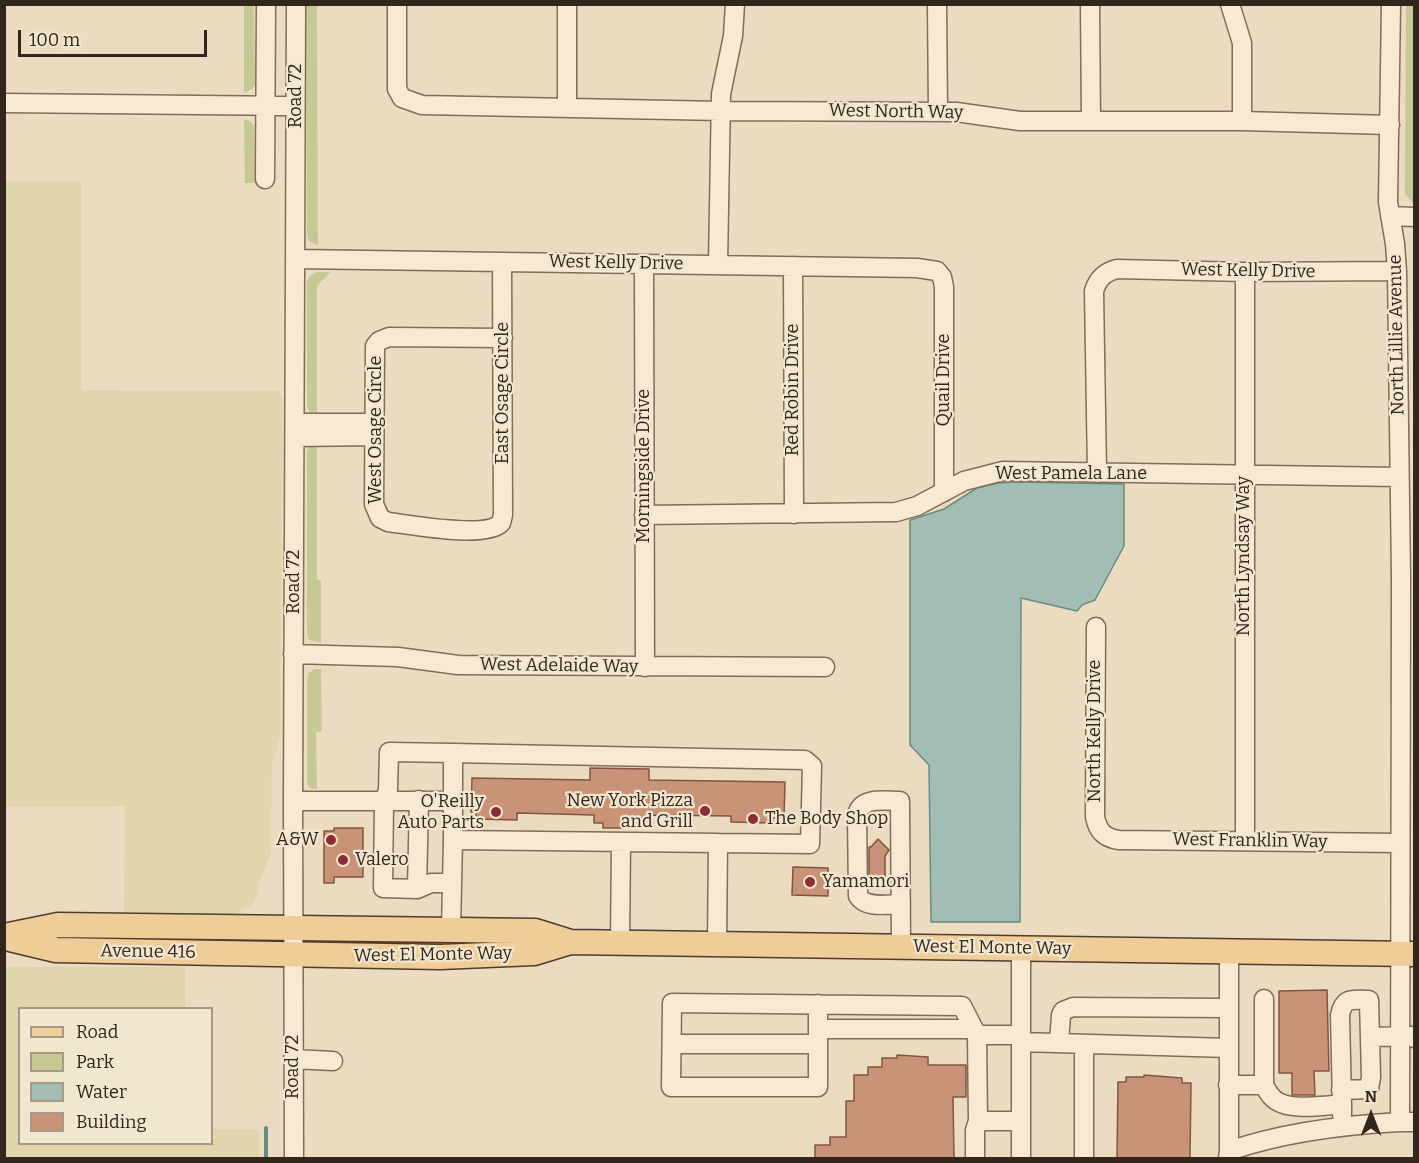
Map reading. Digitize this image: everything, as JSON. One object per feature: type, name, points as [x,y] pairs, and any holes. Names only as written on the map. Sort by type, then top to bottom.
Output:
[{"type":"main road","name":"Avenue 416","points":[[4,937],[58,925],[293,927]]},
{"type":"main road","name":"West El Monte Way","points":[[293,927],[534,931],[570,942],[1407,954]]},
{"type":"main road","name":"Avenue 416","points":[[4,937],[56,950],[293,955]]},
{"type":"main road","name":"West El Monte Way","points":[[293,955],[440,957],[534,953],[570,942]]},
{"type":"street","points":[[265,178],[266,4]]},
{"type":"street","name":"Road 72","points":[[294,1158],[293,654],[296,4]]},
{"type":"street","name":"West North Way","points":[[397,4],[397,89],[402,98],[422,105],[721,111],[938,112],[964,113],[1020,121],[1390,125]]},
{"type":"street","points":[[567,4],[567,108]]},
{"type":"street","points":[[718,264],[722,87],[733,36],[735,4]]},
{"type":"street","points":[[937,4],[938,112]]},
{"type":"street","points":[[1090,4],[1091,121]]},
{"type":"street","points":[[1230,4],[1242,43],[1242,122]]},
{"type":"street","name":"North Lillie Avenue","points":[[1391,4],[1388,201],[1397,271],[1399,477],[1408,578],[1407,815],[1400,843],[1407,954],[1407,1122]]},
{"type":"street","points":[[4,103],[296,106]]},
{"type":"street","points":[[1390,216],[1414,216]]},
{"type":"street","name":"West Kelly Drive","points":[[296,259],[718,264],[928,268],[937,271]]},
{"type":"street","name":"East Osage Circle","points":[[380,518],[388,522],[458,530],[489,530],[501,523],[503,515],[502,262]]},
{"type":"street","name":"Morningside Drive","points":[[644,264],[645,667]]},
{"type":"street","name":"Red Robin Drive","points":[[793,266],[794,514]]},
{"type":"street","name":"West Kelly Drive","points":[[1097,472],[1094,291],[1101,277],[1108,271],[1117,269],[1245,272],[1397,271]]},
{"type":"street","name":"Quail Drive","points":[[937,271],[942,277],[944,287],[944,492]]},
{"type":"street","name":"North Lyndsay Way","points":[[1245,272],[1245,841]]},
{"type":"street","name":"West Osage Circle","points":[[380,518],[374,504],[374,352],[379,341],[389,337],[503,338]]},
{"type":"street","points":[[295,430],[374,429]]},
{"type":"street","name":"West Pamela Lane","points":[[644,515],[896,512],[917,506],[964,481],[1002,471],[1399,477]]},
{"type":"street","name":"North Kelly Drive","points":[[1096,627],[1095,817],[1102,833]]},
{"type":"street","name":"West Adelaide Way","points":[[293,654],[398,657],[458,665],[825,667]]},
{"type":"street","points":[[452,883],[431,883],[417,889],[383,888],[384,802],[388,790],[389,752],[805,760],[812,766],[810,844],[453,840]]},
{"type":"street","points":[[451,928],[453,753]]},
{"type":"street","points":[[417,889],[419,800]]},
{"type":"street","points":[[293,801],[453,801]]},
{"type":"street","points":[[901,904],[868,904],[861,901],[858,896],[857,815],[860,807],[865,803],[900,801],[902,946]]},
{"type":"street","name":"West Franklin Way","points":[[1102,833],[1109,838],[1119,840],[1400,843]]},
{"type":"street","points":[[620,943],[621,842]]},
{"type":"street","points":[[717,944],[718,843]]},
{"type":"street","points":[[1021,948],[1021,1158]]},
{"type":"street","points":[[1229,952],[1229,1155],[1252,1143],[1343,1126],[1407,1122]]},
{"type":"street","points":[[1263,999],[1264,1085],[1273,1099],[1286,1105],[1304,1107],[1341,1097],[1369,1089],[1369,1000],[1349,1000],[1342,1005],[1340,1015],[1341,1097],[1343,1126]]},
{"type":"street","points":[[818,1004],[818,1087],[671,1088],[672,1003],[818,1004],[962,1005],[976,1032],[978,1121],[975,1130],[975,1158]]},
{"type":"street","points":[[1059,1043],[1061,1015],[1063,1011],[1073,1006],[1229,1008]]},
{"type":"street","points":[[672,1044],[818,1036],[976,1032],[1084,1045],[1229,1048]]},
{"type":"street","points":[[1370,1037],[1407,1038]]},
{"type":"street","points":[[1084,1045],[1084,1158]]},
{"type":"street","points":[[293,1059],[333,1061]]},
{"type":"street","points":[[1228,1085],[1264,1085]]},
{"type":"street","points":[[978,1121],[1021,1121]]},
{"type":"shaded area","points":[[4,181],[81,181],[81,390],[279,391],[283,400],[280,737],[272,764],[271,852],[259,884],[257,897],[250,906],[235,914],[124,913],[125,806],[5,807]]},
{"type":"shaded area","points":[[5,967],[185,967],[185,1007],[18,1007],[18,1145],[213,1145],[213,1129],[259,1130],[259,1158],[5,1158]]},
{"type":"green space","points":[[244,5],[254,5],[255,85],[244,93]]},
{"type":"green space","points":[[306,5],[317,5],[318,245],[309,241],[307,235]]},
{"type":"green space","points":[[1406,5],[1414,5],[1414,204],[1405,194]]},
{"type":"green space","points":[[244,119],[250,121],[254,126],[255,183],[245,183]]},
{"type":"green space","points":[[317,272],[330,272],[317,286],[317,418],[313,417],[307,407],[307,282],[309,277]]},
{"type":"green space","points":[[317,442],[317,580],[321,581],[321,643],[309,640],[307,634],[307,452],[309,446]]},
{"type":"green space","points":[[314,669],[321,669],[322,731],[316,732],[317,789],[308,786],[307,780],[307,680],[308,674]]},
{"type":"water","points":[[998,483],[1124,484],[1124,546],[1095,600],[1082,605],[1077,611],[1021,598],[1020,922],[931,922],[929,765],[910,745],[910,520],[944,509],[977,488]]},
{"type":"building","points":[[590,768],[649,769],[649,780],[785,782],[784,818],[773,818],[773,823],[731,822],[731,816],[648,815],[648,824],[636,823],[635,828],[603,828],[603,823],[594,823],[594,815],[517,813],[517,820],[476,819],[476,812],[471,812],[472,778],[590,780]]},
{"type":"building","name":"Valero","points":[[334,828],[363,828],[363,877],[334,877],[334,883],[324,883],[324,831],[334,831]]},
{"type":"building","points":[[878,839],[889,850],[885,856],[885,886],[872,886],[872,876],[869,876],[869,847]]},
{"type":"building","name":"Yamamori","points":[[793,867],[828,868],[828,896],[792,895]]},
{"type":"building","points":[[1327,990],[1329,1071],[1314,1071],[1315,1095],[1292,1095],[1292,1073],[1279,1073],[1279,991]]},
{"type":"building","points":[[897,1055],[928,1057],[928,1065],[966,1065],[966,1097],[953,1097],[954,1158],[815,1158],[815,1145],[830,1145],[830,1137],[846,1137],[846,1101],[854,1101],[854,1075],[868,1075],[868,1067],[882,1067],[882,1058],[897,1058]]},
{"type":"building","points":[[1144,1075],[1182,1078],[1182,1083],[1191,1083],[1190,1158],[1117,1158],[1118,1082],[1126,1082],[1126,1077],[1144,1077]]},
{"type":"waterway","points":[[266,1128],[266,1158]]},
{"type":"place","name":"New York Pizza and Grill","points":[[705,811]]},
{"type":"place","name":"O'Reilly Auto Parts","points":[[496,812]]},
{"type":"place","name":"The Body Shop","points":[[753,819]]},
{"type":"place","name":"A&W","points":[[331,840]]},
{"type":"place","name":"Valero","points":[[343,860]]},
{"type":"place","name":"Yamamori","points":[[810,882]]}]
